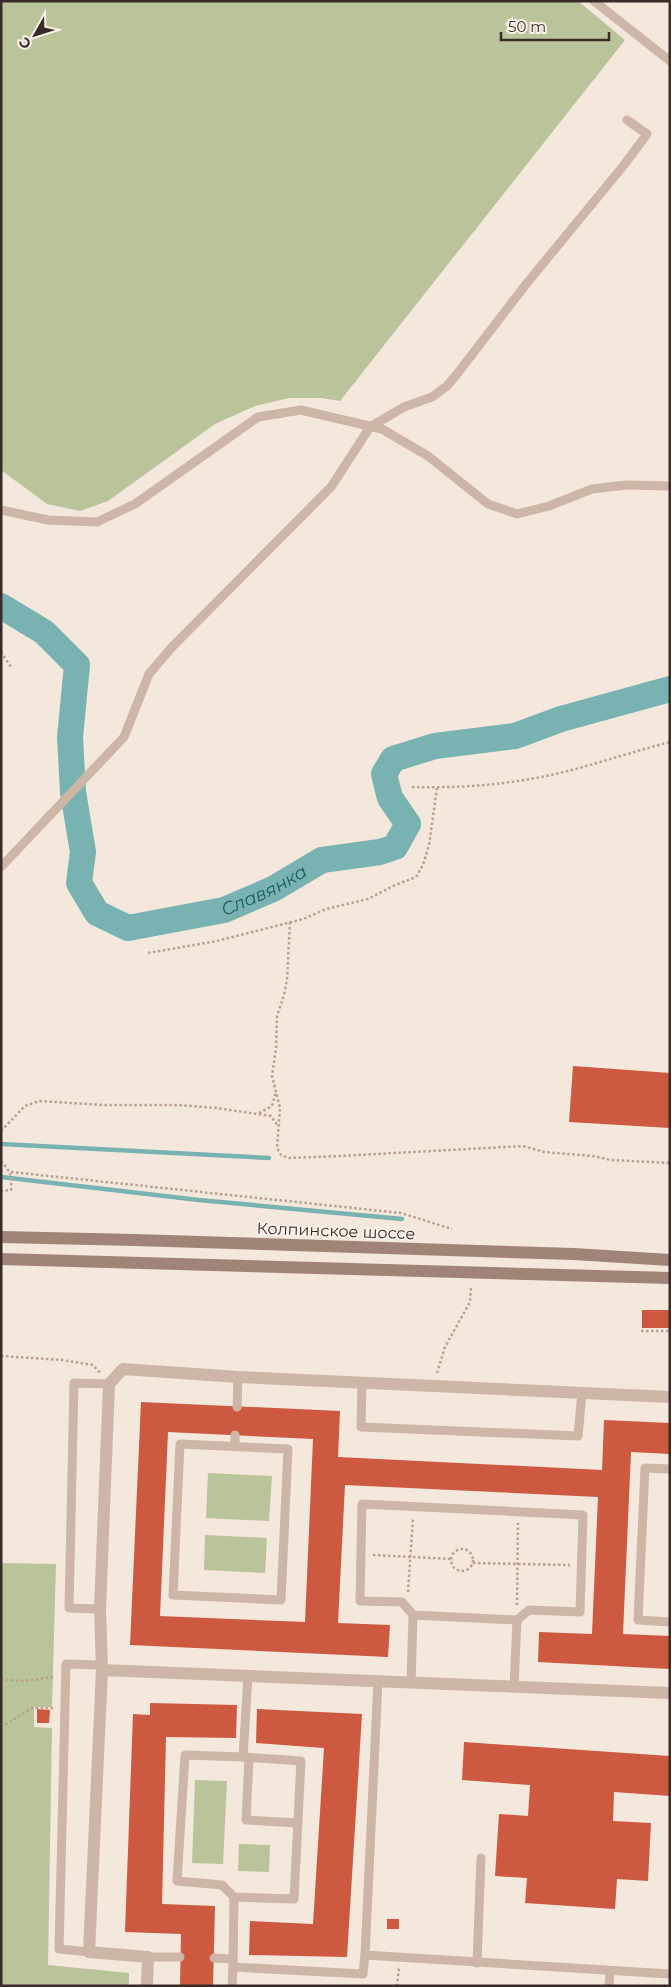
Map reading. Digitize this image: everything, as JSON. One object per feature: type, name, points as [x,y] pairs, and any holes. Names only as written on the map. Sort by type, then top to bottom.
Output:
[{"type":"main road","name":"Колпинское шоссе","points":[[1,1237],[574,1254],[670,1260]]},
{"type":"main road","points":[[1,1259],[670,1278]]},
{"type":"street","points":[[147,1986],[148,1957],[90,1952],[102,1667],[100,1609],[109,1384],[123,1369],[238,1377],[670,1397]]},
{"type":"street","points":[[102,1667],[248,1676],[670,1693]]},
{"type":"lane","points":[[594,1],[670,61]]},
{"type":"lane","points":[[1,867],[124,737],[149,674],[172,647],[331,487],[370,427],[404,406],[432,397],[452,380],[647,134],[627,120]]},
{"type":"lane","points":[[1,510],[48,520],[97,522],[135,504],[258,417],[301,410],[382,429],[428,456],[488,504],[517,514],[549,506],[592,489],[626,485],[670,486]]},
{"type":"lane","points":[[237,1406],[238,1377]]},
{"type":"lane","points":[[100,1609],[69,1608],[74,1383],[109,1384]]},
{"type":"lane","points":[[362,1383],[361,1428],[578,1436],[582,1393]]},
{"type":"lane","points":[[235,1435],[235,1446]]},
{"type":"lane","points":[[180,1444],[235,1446],[288,1449],[281,1600],[173,1595],[180,1444]]},
{"type":"lane","points":[[670,1469],[645,1468],[638,1620],[670,1622]]},
{"type":"lane","points":[[411,1682],[413,1615],[402,1602],[360,1601],[362,1504],[583,1515],[580,1612],[529,1610],[516,1620],[413,1615]]},
{"type":"lane","points":[[514,1686],[516,1620]]},
{"type":"lane","points":[[90,1952],[59,1949],[66,1664],[102,1667]]},
{"type":"lane","points":[[248,1676],[246,1820],[298,1823]]},
{"type":"lane","points":[[214,1958],[233,1963],[363,1974],[378,1681]]},
{"type":"lane","points":[[185,1755],[301,1762],[298,1823],[294,1899],[234,1897],[222,1885],[177,1881],[185,1755]]},
{"type":"lane","points":[[476,1963],[481,1858]]},
{"type":"lane","points":[[232,1986],[234,1897]]},
{"type":"lane","points":[[365,1955],[400,1959],[670,1974]]},
{"type":"lane","points":[[148,1957],[180,1957]]},
{"type":"lane","points":[[609,1986],[610,1971]]},
{"type":"path","points":[[1,652],[11,667]]},
{"type":"path","points":[[412,787],[459,788],[529,779],[619,757],[670,742]]},
{"type":"path","points":[[148,954],[217,941],[303,919],[326,909],[368,899],[416,877],[423,865],[429,845],[437,788]]},
{"type":"path","points":[[290,922],[286,980],[284,995],[277,1016],[272,1076],[280,1108],[278,1151],[281,1156],[290,1158],[523,1146],[544,1152],[593,1156],[611,1160],[670,1163]]},
{"type":"path","points":[[258,1114],[272,1106],[276,1090]]},
{"type":"path","points":[[1,1131],[25,1106],[39,1101],[103,1105],[179,1105],[271,1116],[278,1126]]},
{"type":"path","points":[[1,1161],[11,1172],[12,1177],[11,1190],[1,1191]]},
{"type":"path","points":[[11,1172],[400,1213],[452,1229]]},
{"type":"path","points":[[432,1386],[445,1347],[470,1302],[471,1287]]},
{"type":"path","points":[[642,1331],[670,1331]]},
{"type":"path","points":[[1,1356],[62,1360],[93,1365],[109,1384]]},
{"type":"path","points":[[406,1607],[411,1557],[413,1506]]},
{"type":"path","points":[[516,1620],[518,1511]]},
{"type":"path","points":[[460,1549],[469,1551],[473,1558],[472,1567],[464,1572],[456,1570],[451,1563],[452,1559],[453,1554],[460,1549]]},
{"type":"path","points":[[361,1554],[452,1559]]},
{"type":"path","points":[[472,1562],[582,1565]]},
{"type":"path","points":[[1,1679],[23,1681],[66,1676]]},
{"type":"path","points":[[1,1727],[32,1708],[65,1708]]},
{"type":"path","points":[[396,1986],[400,1959]]},
{"type":"green space","points":[[1,1],[578,1],[625,40],[340,401],[321,398],[289,398],[255,406],[215,424],[108,501],[80,511],[47,504],[1,470]]},
{"type":"green space","points":[[208,1473],[272,1476],[269,1521],[206,1518]]},
{"type":"green space","points":[[205,1535],[267,1538],[265,1573],[204,1570]]},
{"type":"green space","points":[[1,1563],[56,1564],[52,1707],[34,1707],[34,1727],[52,1728],[48,1965],[129,1973],[129,1986],[1,1986]]},
{"type":"green space","points":[[195,1780],[227,1781],[223,1864],[192,1863]]},
{"type":"green space","points":[[239,1844],[270,1845],[269,1872],[238,1871]]},
{"type":"building","points":[[573,1066],[670,1073],[670,1128],[569,1122]]},
{"type":"building","points":[[642,1310],[670,1310],[670,1328],[642,1328]]},
{"type":"building","points":[[141,1402],[340,1411],[338,1457],[602,1470],[604,1420],[670,1423],[670,1454],[631,1452],[623,1634],[670,1636],[670,1669],[538,1662],[539,1632],[592,1634],[598,1497],[345,1485],[338,1623],[390,1625],[388,1657],[130,1645]],"holes":[[[168,1432],[313,1439],[305,1622],[160,1616]]]},
{"type":"building","points":[[150,1703],[237,1705],[236,1738],[166,1737],[162,1904],[215,1906],[213,1986],[180,1986],[181,1934],[125,1932],[133,1714],[150,1715]]},
{"type":"building","points":[[37,1709],[50,1710],[49,1723],[37,1723]]},
{"type":"building","points":[[257,1709],[362,1714],[347,1957],[249,1955],[250,1921],[313,1924],[324,1748],[256,1743]]},
{"type":"building","points":[[464,1742],[670,1756],[670,1796],[614,1792],[613,1821],[651,1823],[648,1881],[617,1879],[615,1909],[525,1903],[527,1878],[495,1876],[499,1814],[528,1816],[530,1785],[462,1780]]},
{"type":"building","points":[[387,1919],[399,1919],[399,1929],[387,1929]]},
{"type":"waterway","name":"Славянка","points":[[1,606],[44,632],[77,665],[70,737],[73,792],[83,852],[79,883],[97,913],[128,928],[224,910],[273,889],[322,860],[380,852],[395,847],[408,824],[390,798],[384,774],[393,759],[435,746],[515,736],[561,719],[670,689]]},
{"type":"waterway","points":[[1,1144],[269,1158]]},
{"type":"waterway","points":[[1,1177],[199,1200],[402,1219]]}]
